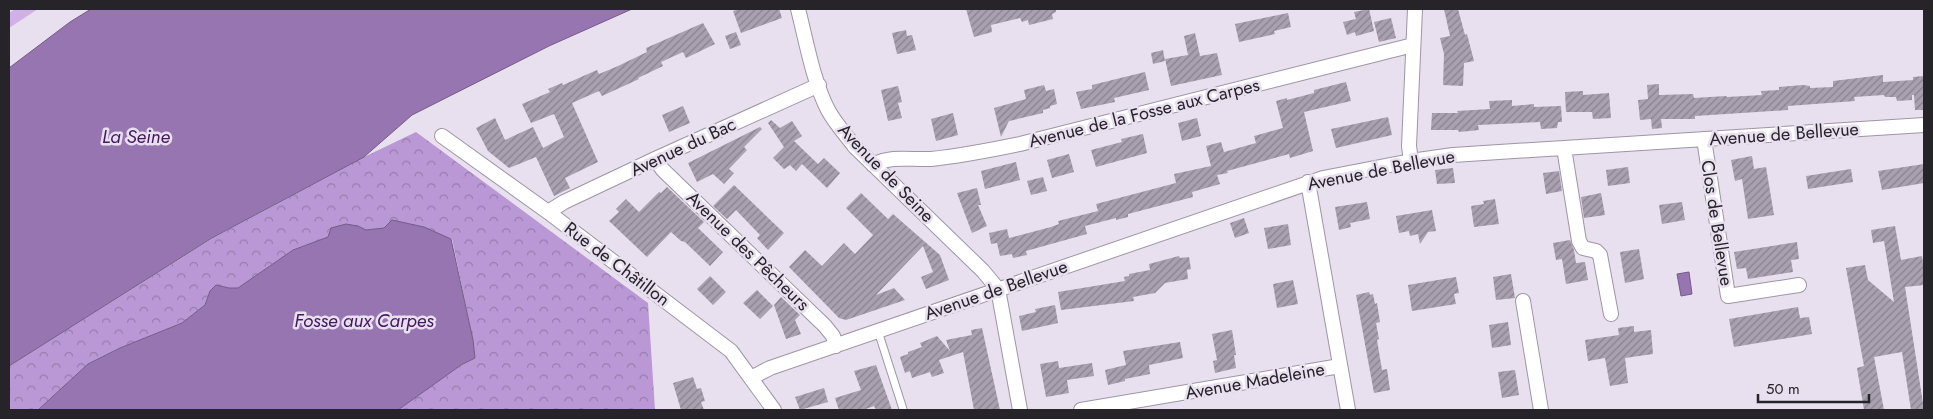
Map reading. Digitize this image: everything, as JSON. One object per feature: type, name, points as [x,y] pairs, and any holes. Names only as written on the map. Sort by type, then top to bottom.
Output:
[{"type":"street","name":"Avenue de Seine","points":[[798,9],[819,85],[828,110],[840,128],[873,165],[983,271],[998,289]]},
{"type":"street","points":[[1411,161],[1409,146],[1415,9]]},
{"type":"street","name":"Avenue de la Fosse aux Carpes","points":[[873,165],[889,159],[930,159],[1020,144],[1413,44]]},
{"type":"street","name":"Avenue du Bac","points":[[548,212],[564,202],[655,159],[819,85]]},
{"type":"street","name":"Avenue de Bellevue","points":[[751,378],[770,368],[1323,178],[1411,161],[1452,156],[1924,125]]},
{"type":"street","name":"Rue de Châtillon","points":[[442,136],[548,212],[732,351],[770,409]]},
{"type":"street","name":"Clos de Bellevue","points":[[1704,139],[1728,296],[1799,285]]},
{"type":"street","points":[[1564,148],[1580,241],[1583,248],[1600,255],[1611,314]]},
{"type":"street","name":"Avenue des Pêcheurs","points":[[655,159],[664,170],[825,326],[833,336],[836,346]]},
{"type":"street","points":[[1308,182],[1348,410]]},
{"type":"street","points":[[998,289],[1020,410]]},
{"type":"street","points":[[1522,301],[1541,410]]},
{"type":"street","name":"Avenue Madeleine","points":[[1082,410],[1340,366]]},
{"type":"lane","points":[[878,331],[904,409]]},
{"type":"shaded area","points":[[15,9],[38,9],[9,28],[9,13]]},
{"type":"green space","points":[[416,132],[648,303],[655,410],[398,410],[461,365],[475,358],[452,239],[385,228],[366,230],[358,226],[293,250],[238,288],[216,285],[210,291],[205,305],[182,323],[120,348],[88,364],[38,410],[9,410],[9,366],[213,238],[364,157]]},
{"type":"water","name":"La Seine","points":[[91,9],[632,9],[549,46],[412,115],[364,157],[212,238],[9,366],[9,68],[70,22]]},
{"type":"water","name":"Fosse aux Carpes","points":[[392,220],[424,227],[451,239],[473,340],[475,358],[461,365],[398,410],[38,410],[88,364],[120,348],[182,323],[205,305],[210,291],[216,285],[238,288],[293,250],[328,237],[331,228],[346,224],[358,226],[366,230],[384,228]]},
{"type":"water","points":[[1689,272],[1692,294],[1681,296],[1677,274]]},
{"type":"building","points":[[739,9],[779,9],[782,18],[741,33],[733,11]]},
{"type":"building","points":[[966,9],[1056,9],[1056,12],[1052,14],[1053,19],[1029,25],[1028,20],[1022,22],[1020,18],[991,25],[992,32],[974,37]]},
{"type":"building","points":[[1369,9],[1374,31],[1356,36],[1355,32],[1347,35],[1343,22],[1356,19],[1354,12]]},
{"type":"building","points":[[1444,9],[1458,9],[1474,61],[1464,63],[1463,86],[1443,85],[1444,54],[1440,38],[1450,36]]},
{"type":"building","points":[[1288,13],[1291,27],[1274,31],[1275,34],[1239,42],[1235,24]]},
{"type":"building","points":[[1391,18],[1396,38],[1379,42],[1374,22]]},
{"type":"building","points":[[703,23],[715,44],[686,58],[683,52],[661,62],[663,66],[602,96],[599,91],[572,103],[598,162],[565,178],[570,188],[554,196],[536,157],[509,168],[488,151],[476,128],[495,118],[505,140],[533,127],[543,148],[564,137],[554,114],[531,123],[522,104],[550,92],[548,89],[562,83],[563,85],[597,70],[599,74],[618,66],[647,52],[646,48]]},
{"type":"building","points":[[906,30],[907,36],[912,35],[916,50],[897,54],[892,33]]},
{"type":"building","points":[[736,32],[741,45],[730,49],[725,36]]},
{"type":"building","points":[[1195,33],[1200,56],[1217,53],[1222,75],[1171,86],[1165,59],[1188,55],[1184,36]]},
{"type":"building","points":[[1163,50],[1165,61],[1153,64],[1151,53]]},
{"type":"building","points":[[1145,72],[1149,90],[1114,98],[1115,102],[1081,109],[1076,92],[1092,89],[1092,85]]},
{"type":"building","points":[[1883,75],[1883,82],[1913,80],[1913,77],[1924,76],[1924,110],[1915,110],[1914,95],[1912,95],[1912,100],[1897,101],[1896,97],[1885,97],[1884,95],[1854,97],[1855,101],[1788,106],[1788,110],[1695,116],[1695,119],[1661,119],[1662,128],[1652,129],[1651,119],[1640,120],[1638,100],[1648,99],[1647,85],[1659,84],[1659,95],[1693,94],[1694,98],[1727,97],[1762,95],[1761,91],[1779,90],[1779,87],[1803,85],[1810,86],[1810,88],[1833,87],[1833,81]]},
{"type":"building","points":[[1346,82],[1351,101],[1304,112],[1313,151],[1290,158],[1289,154],[1227,171],[1228,173],[1217,175],[1220,184],[1192,192],[1193,197],[1128,214],[1128,217],[1085,226],[1087,234],[1026,251],[1027,255],[1013,258],[1012,254],[1000,256],[997,243],[991,244],[989,233],[1007,229],[1009,238],[1051,227],[1059,224],[1058,221],[1098,211],[1096,204],[1176,183],[1174,174],[1211,166],[1206,146],[1221,142],[1224,152],[1256,143],[1254,136],[1283,128],[1276,101],[1314,93],[1314,90]]},
{"type":"building","points":[[1044,85],[1046,91],[1054,89],[1057,104],[1043,110],[1043,113],[1009,121],[1001,137],[994,108],[1026,99],[1024,90]]},
{"type":"building","points":[[898,86],[902,102],[898,103],[902,118],[888,121],[881,90]]},
{"type":"building","points":[[1583,91],[1583,95],[1609,93],[1611,118],[1593,119],[1592,112],[1566,112],[1565,92]]},
{"type":"building","points":[[1512,100],[1512,106],[1534,104],[1534,107],[1561,106],[1562,122],[1558,122],[1557,128],[1541,129],[1540,122],[1478,125],[1479,130],[1459,132],[1458,130],[1431,130],[1432,113],[1458,113],[1457,111],[1490,109],[1489,101]]},
{"type":"building","points":[[683,106],[690,123],[669,132],[662,115]]},
{"type":"building","points":[[953,113],[958,135],[936,141],[931,119]]},
{"type":"building","points":[[1388,117],[1392,135],[1336,148],[1331,129]]},
{"type":"building","points":[[1197,118],[1201,136],[1182,141],[1178,123]]},
{"type":"building","points":[[771,120],[780,128],[792,121],[802,136],[794,141],[818,164],[824,158],[840,173],[827,188],[802,164],[796,171],[790,165],[784,169],[773,158],[784,147],[768,123]]},
{"type":"building","points":[[760,127],[762,129],[744,147],[747,150],[729,169],[734,173],[724,184],[713,174],[697,182],[688,163]]},
{"type":"building","points":[[1143,134],[1147,153],[1096,167],[1091,150],[1122,142],[1121,139]]},
{"type":"building","points":[[1069,154],[1074,172],[1052,178],[1047,160]]},
{"type":"building","points":[[1752,156],[1754,169],[1766,167],[1774,215],[1748,219],[1742,179],[1735,181],[1731,160]]},
{"type":"building","points":[[1016,162],[1020,180],[985,189],[981,171]]},
{"type":"building","points":[[1924,164],[1924,183],[1882,190],[1878,171]]},
{"type":"building","points":[[1628,167],[1630,183],[1608,186],[1606,170]]},
{"type":"building","points":[[1453,168],[1455,183],[1437,184],[1435,170]]},
{"type":"building","points":[[1851,169],[1853,182],[1808,189],[1806,176]]},
{"type":"building","points":[[1559,171],[1562,191],[1546,194],[1543,173]]},
{"type":"building","points":[[1043,177],[1047,191],[1031,195],[1027,181]]},
{"type":"building","points":[[734,185],[784,233],[768,250],[757,238],[760,235],[736,210],[727,219],[713,206]]},
{"type":"building","points":[[667,187],[704,222],[698,228],[723,252],[710,266],[685,242],[681,241],[671,232],[647,257],[609,221],[619,212],[616,209],[626,199],[639,212],[659,192],[661,193]]},
{"type":"building","points":[[977,188],[981,205],[978,205],[987,226],[972,233],[957,193]]},
{"type":"building","points":[[861,193],[888,219],[893,214],[940,255],[949,280],[926,289],[921,277],[933,272],[923,246],[876,295],[894,288],[905,300],[846,320],[839,318],[789,267],[805,250],[822,266],[844,243],[855,254],[873,235],[846,208]]},
{"type":"building","points":[[1601,193],[1605,215],[1584,218],[1581,197]]},
{"type":"building","points":[[1495,199],[1499,224],[1474,227],[1471,206],[1484,204],[1483,201]]},
{"type":"building","points":[[1367,202],[1370,219],[1350,223],[1351,227],[1339,230],[1335,207]]},
{"type":"building","points":[[1682,202],[1685,220],[1662,224],[1659,205]]},
{"type":"building","points":[[1432,210],[1436,231],[1428,232],[1420,244],[1418,234],[1410,236],[1409,231],[1399,233],[1396,216]]},
{"type":"building","points":[[1244,218],[1249,233],[1235,238],[1230,223]]},
{"type":"building","points":[[1288,224],[1291,245],[1268,249],[1264,228]]},
{"type":"building","points":[[1895,226],[1901,260],[1922,256],[1924,285],[1905,287],[1924,410],[1911,410],[1902,352],[1874,357],[1884,410],[1864,410],[1857,368],[1864,366],[1846,268],[1865,265],[1868,280],[1894,302],[1884,241],[1873,243],[1871,230]]},
{"type":"building","points":[[1570,240],[1576,263],[1585,262],[1588,280],[1566,284],[1562,259],[1556,260],[1553,243]]},
{"type":"building","points":[[1797,242],[1799,259],[1791,260],[1793,272],[1748,279],[1746,268],[1737,269],[1734,252]]},
{"type":"building","points":[[1639,249],[1644,279],[1625,283],[1620,252]]},
{"type":"building","points":[[1179,256],[1180,258],[1189,257],[1191,269],[1187,270],[1188,279],[1165,283],[1155,293],[1133,297],[1134,301],[1061,310],[1058,292],[1125,281],[1124,277],[1129,276],[1129,274],[1150,270],[1149,264]]},
{"type":"building","points":[[1511,274],[1515,298],[1496,300],[1493,277]]},
{"type":"building","points":[[710,276],[726,292],[713,305],[697,289]]},
{"type":"building","points":[[1456,277],[1459,293],[1454,294],[1456,304],[1412,311],[1408,285]]},
{"type":"building","points":[[1293,280],[1298,304],[1277,308],[1273,284]]},
{"type":"building","points":[[757,290],[773,306],[760,319],[743,303]]},
{"type":"building","points":[[1369,292],[1370,295],[1373,294],[1375,304],[1377,303],[1380,322],[1376,323],[1379,339],[1377,340],[1382,370],[1387,369],[1390,390],[1374,393],[1356,295]]},
{"type":"building","points":[[781,297],[800,315],[795,320],[801,334],[786,339],[774,305]]},
{"type":"building","points":[[1055,305],[1058,323],[1022,331],[1019,316],[1036,312],[1035,309]]},
{"type":"building","points":[[1798,307],[1800,318],[1809,317],[1812,334],[1734,347],[1729,319]]},
{"type":"building","points":[[1508,322],[1511,345],[1492,348],[1489,325]]},
{"type":"building","points":[[1634,326],[1634,332],[1651,330],[1653,354],[1625,358],[1628,383],[1610,386],[1605,358],[1588,361],[1585,340],[1619,335],[1618,328]]},
{"type":"building","points":[[982,328],[1000,410],[974,410],[963,352],[939,360],[944,373],[932,377],[930,372],[912,378],[910,371],[905,373],[900,357],[922,347],[920,343],[937,336],[950,351],[946,340],[972,335],[971,330]]},
{"type":"building","points":[[1232,330],[1236,368],[1215,373],[1213,361],[1217,360],[1212,334]]},
{"type":"building","points":[[1180,342],[1183,358],[1149,365],[1150,374],[1108,385],[1105,370],[1126,365],[1123,351]]},
{"type":"building","points":[[1058,361],[1059,368],[1092,363],[1094,376],[1067,380],[1069,393],[1046,397],[1040,364]]},
{"type":"building","points":[[876,365],[892,410],[876,410],[874,406],[863,410],[839,410],[835,398],[861,390],[854,371]]},
{"type":"building","points":[[1515,370],[1519,395],[1502,398],[1498,372]]},
{"type":"building","points":[[693,377],[697,389],[701,388],[705,401],[701,402],[704,410],[681,410],[673,383]]},
{"type":"building","points":[[824,388],[828,402],[800,410],[795,397]]}]
